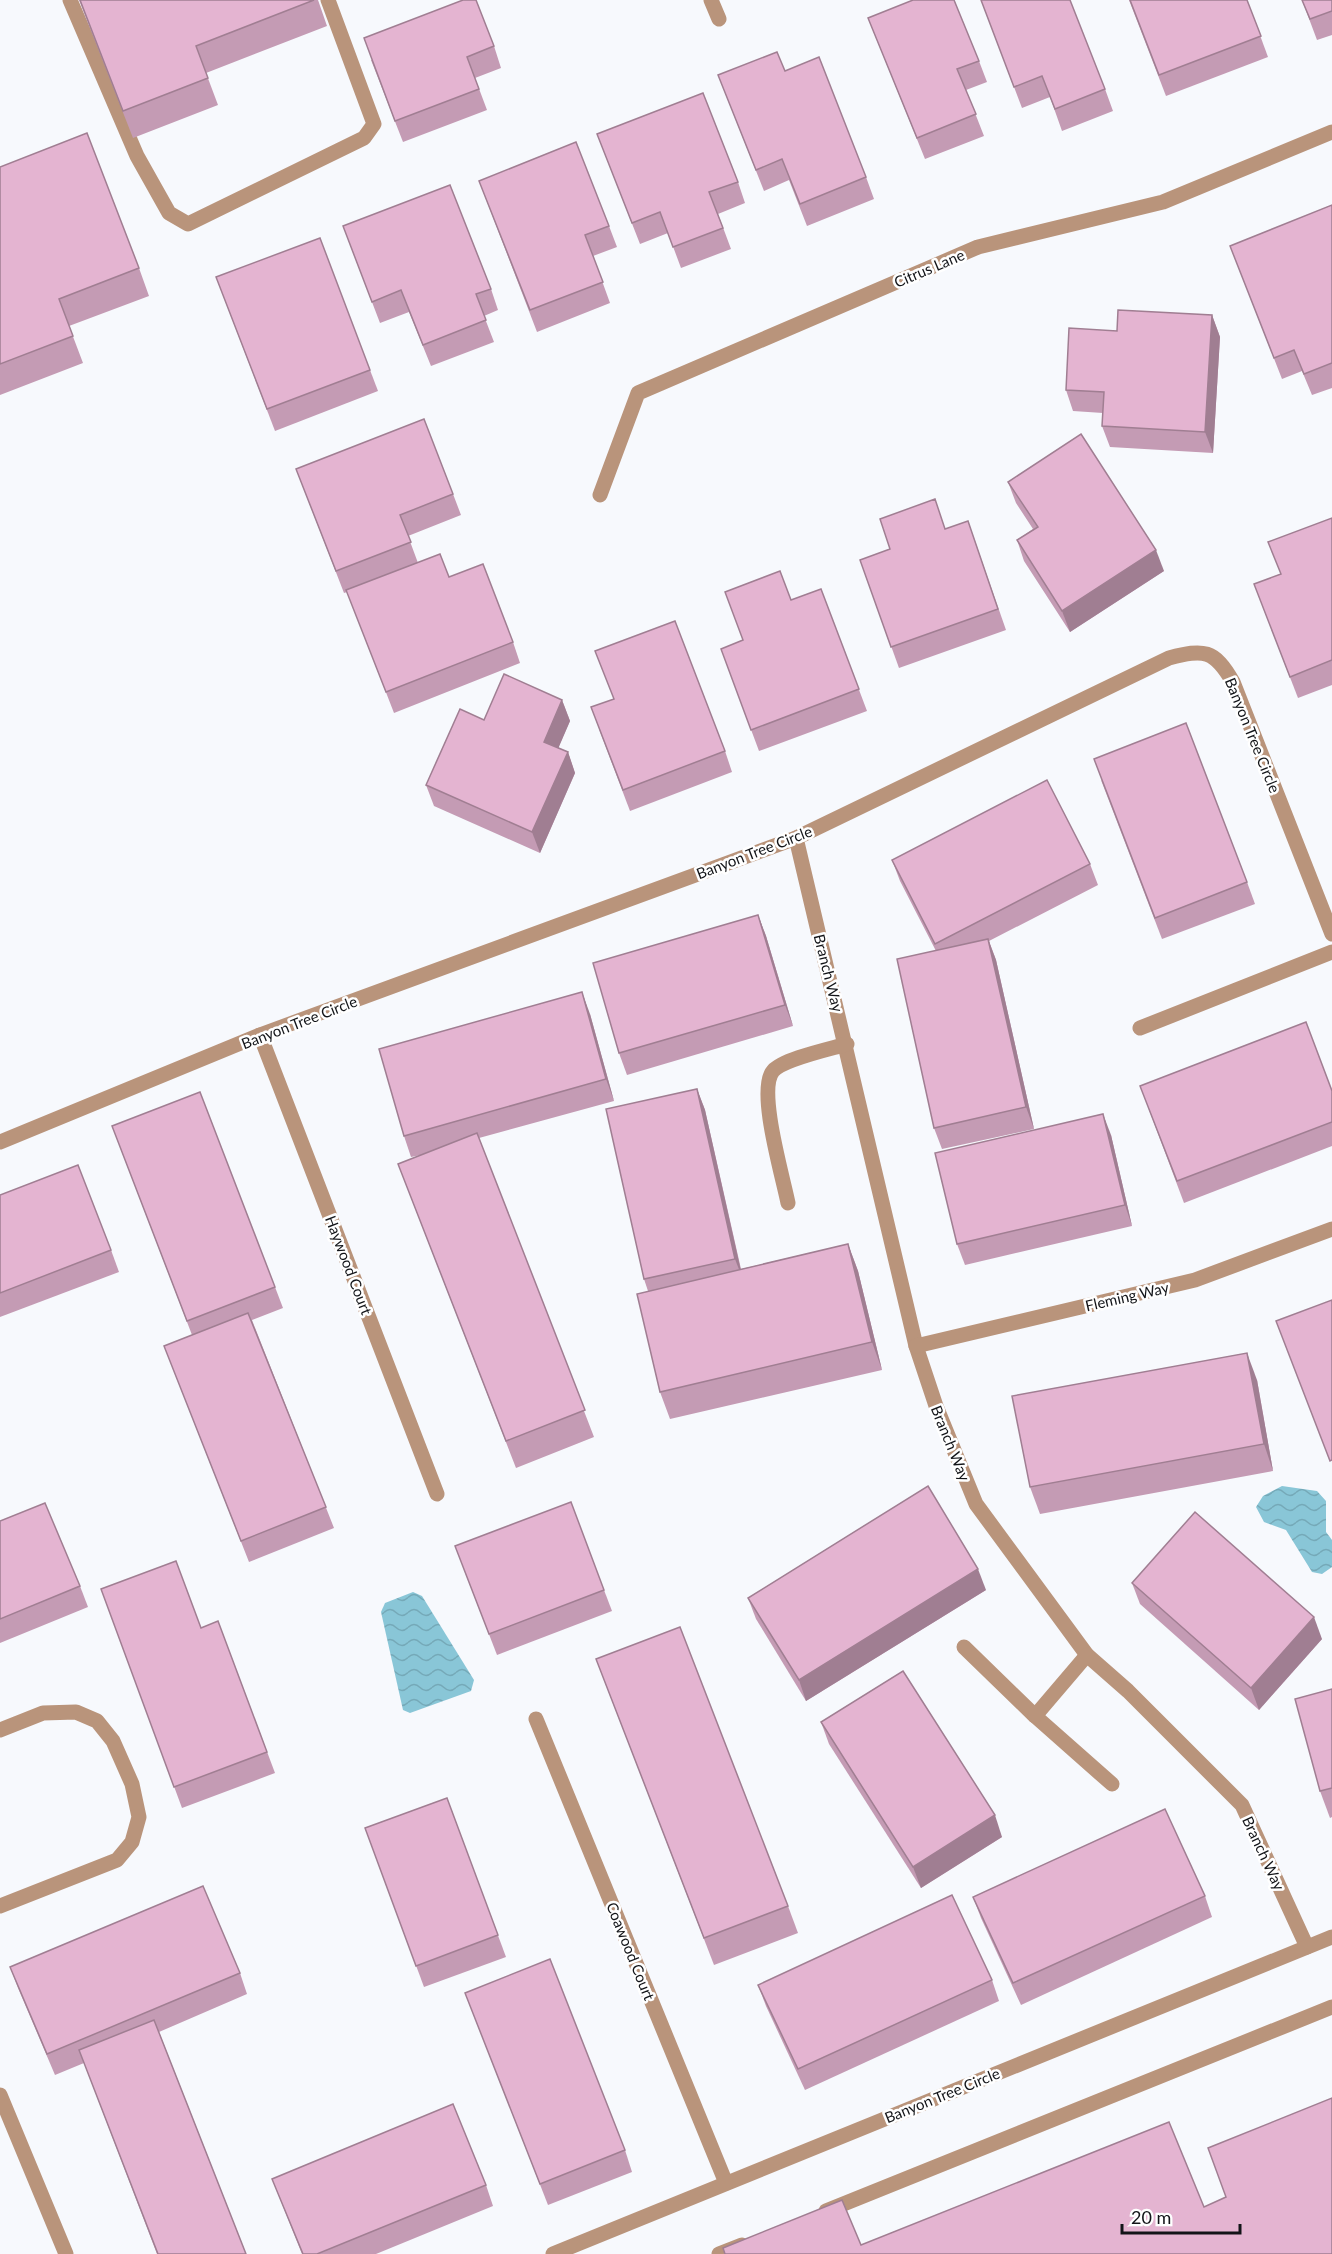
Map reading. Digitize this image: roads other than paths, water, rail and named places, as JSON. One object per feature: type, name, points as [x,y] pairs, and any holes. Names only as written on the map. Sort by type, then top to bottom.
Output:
[{"type":"street","points":[[70,0],[137,156],[169,213],[189,224],[364,138],[374,124],[328,0]]},
{"type":"street","points":[[711,0],[719,19]]},
{"type":"street","name":"Citrus Lane","points":[[600,495],[638,393],[978,247],[1163,202],[1332,132]]},
{"type":"street","name":"Banyon Tree Circle","points":[[0,1142],[260,1035],[796,838],[1169,658],[1198,651],[1221,662],[1233,682],[1332,934]]},
{"type":"street","name":"Branch Way","points":[[796,838],[847,1044],[916,1346],[936,1406],[976,1504],[1088,1655],[1128,1690],[1242,1805],[1307,1947]]},
{"type":"street","points":[[1140,1028],[1332,952]]},
{"type":"street","name":"Haywood Court","points":[[260,1035],[437,1494]]},
{"type":"street","points":[[788,1203],[767,1100],[767,1082],[773,1070],[788,1062],[847,1044]]},
{"type":"street","name":"Fleming Way","points":[[916,1346],[1195,1280],[1332,1229]]},
{"type":"street","points":[[964,1647],[1035,1716],[1112,1784]]},
{"type":"street","points":[[1035,1716],[1088,1655]]},
{"type":"street","points":[[0,1730],[43,1713],[76,1712],[97,1721],[113,1741],[132,1784],[139,1817],[132,1842],[117,1860],[0,1905]]},
{"type":"street","name":"Coawood Court","points":[[536,1719],[726,2183]]},
{"type":"street","name":"Banyon Tree Circle","points":[[553,2254],[1332,1937]]},
{"type":"street","points":[[814,2216],[1332,2007]]},
{"type":"street","points":[[0,2095],[66,2254]]},
{"type":"street","points":[[719,2254],[761,2237]]},
{"type":"water","points":[[1282,1486],[1317,1491],[1326,1501],[1326,1532],[1332,1540],[1332,1567],[1322,1574],[1312,1572],[1286,1530],[1264,1522],[1256,1507],[1263,1496]]},
{"type":"water","points":[[413,1592],[422,1596],[474,1680],[471,1691],[410,1713],[403,1710],[381,1612],[385,1603]]}]
